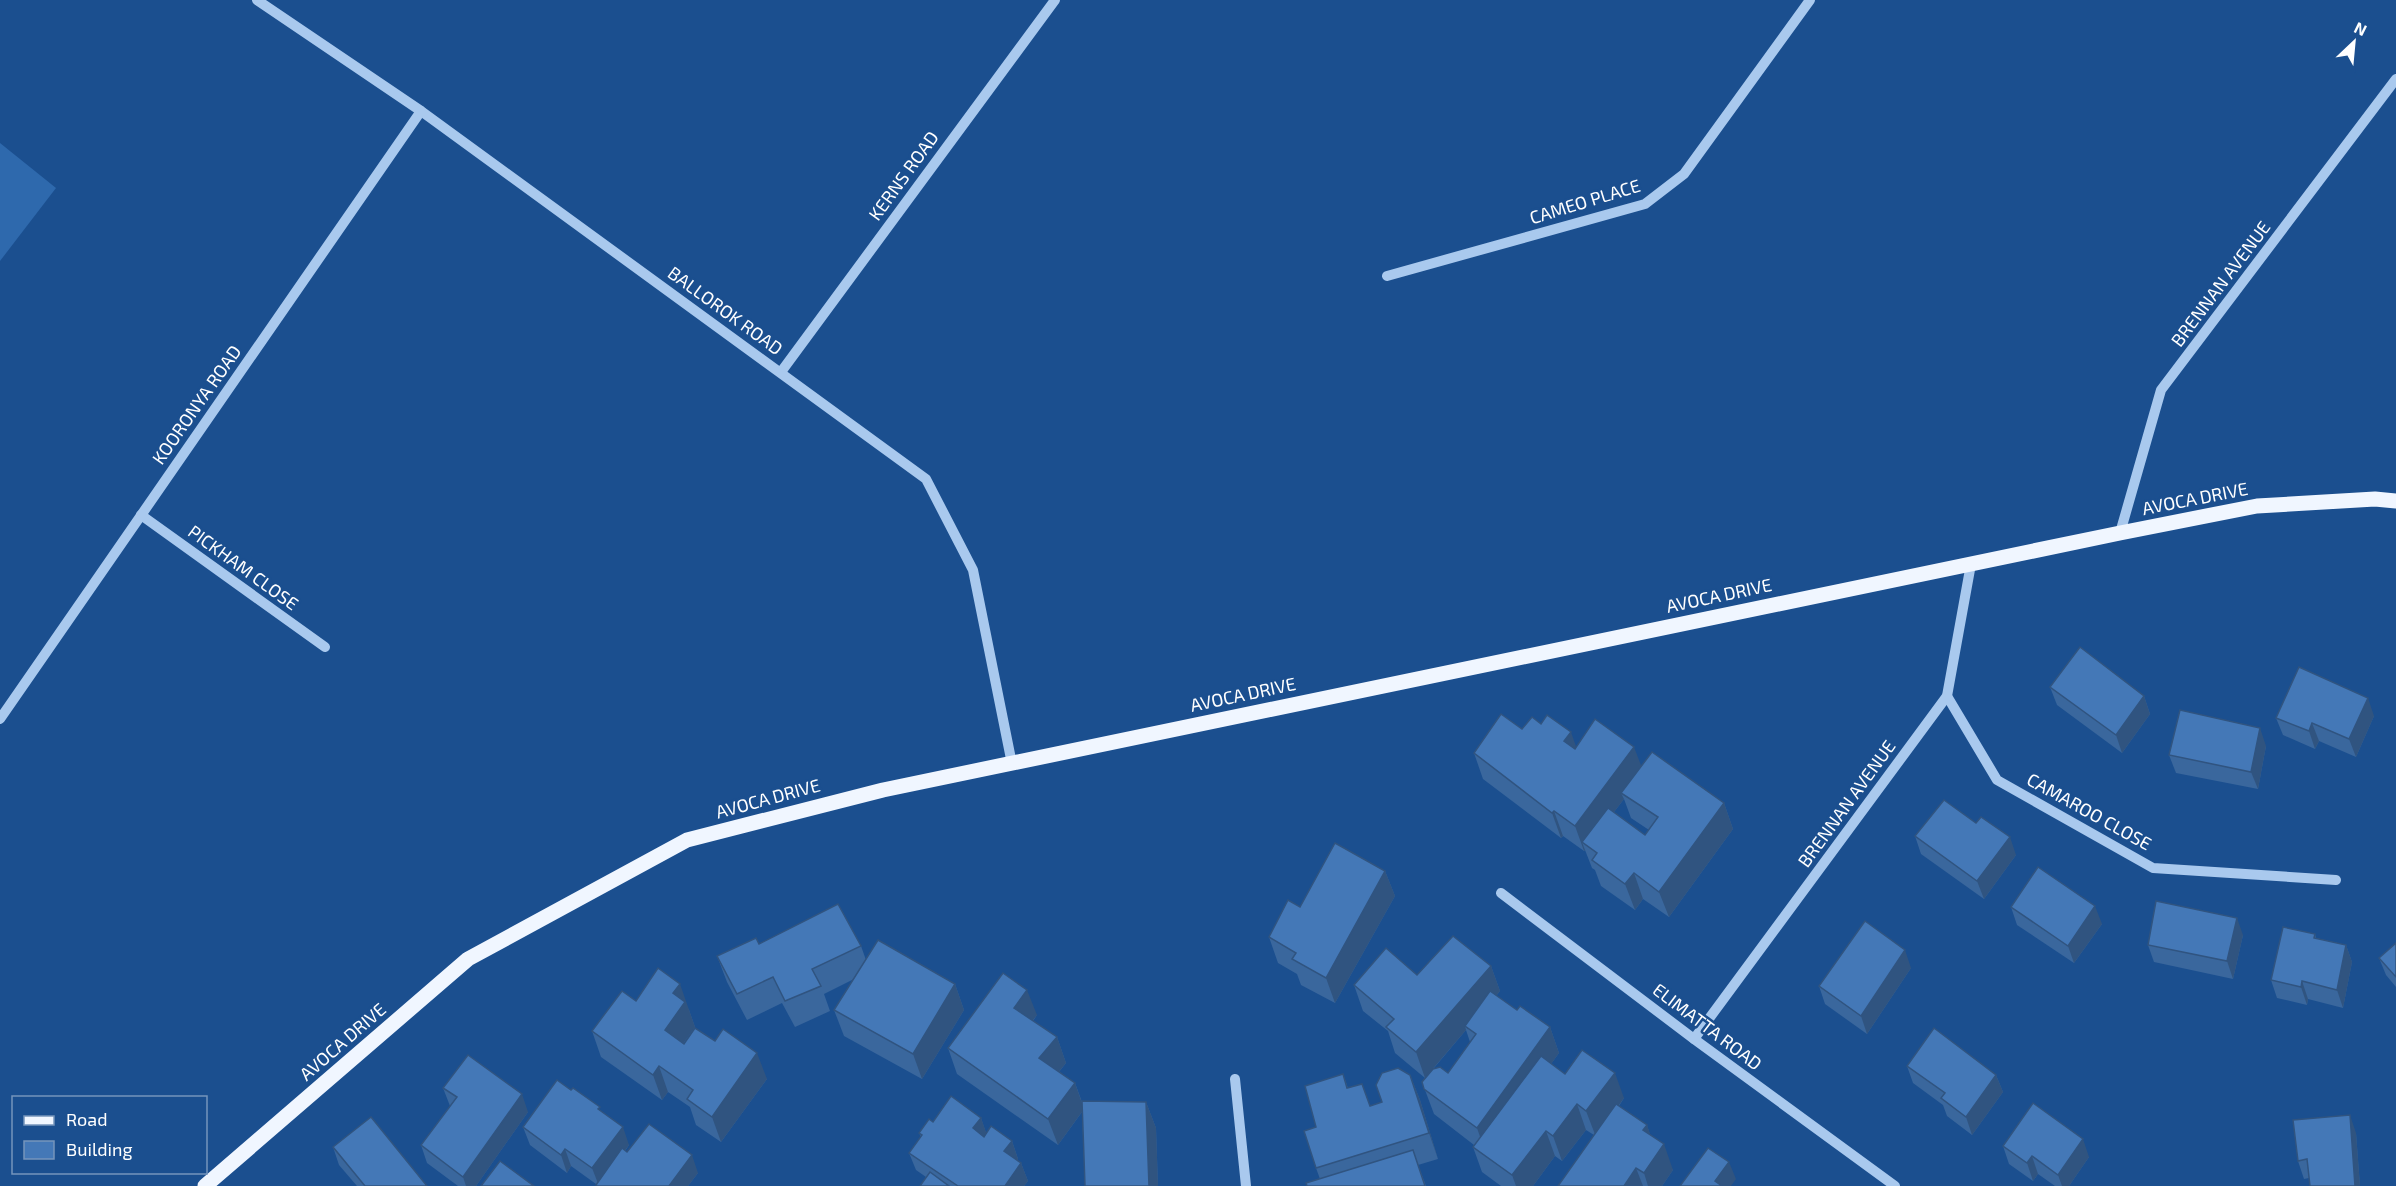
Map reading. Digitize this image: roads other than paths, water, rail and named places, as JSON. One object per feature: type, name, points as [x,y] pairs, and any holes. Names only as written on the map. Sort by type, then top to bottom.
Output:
[{"type":"main road","name":"AVOCA DRIVE","points":[[206,1186],[468,959],[687,840],[883,790],[2120,533],[2257,506],[2375,499],[2396,501]]},
{"type":"street","name":"BALLOROK ROAD","points":[[257,0],[421,111],[926,478],[973,570],[1012,764]]},
{"type":"street","name":"KERNS ROAD","points":[[780,372],[1055,0]]},
{"type":"street","name":"CAMEO PLACE","points":[[1387,276],[1645,204],[1684,174],[1810,0]]},
{"type":"street","name":"BRENNAN AVENUE","points":[[2120,533],[2162,390],[2396,79]]},
{"type":"street","name":"KOORONYA ROAD","points":[[0,719],[421,111]]},
{"type":"street","name":"PICKHAM CLOSE","points":[[141,515],[325,647]]},
{"type":"street","name":"BRENNAN AVENUE","points":[[1694,1039],[1947,696],[1971,564]]},
{"type":"street","name":"CAMAROO CLOSE","points":[[1947,696],[1996,780],[2153,867],[2336,880]]},
{"type":"street","name":"ELIMATTA ROAD","points":[[1501,892],[1694,1039],[1895,1186]]},
{"type":"street","points":[[1235,1079],[1246,1186]]}]
